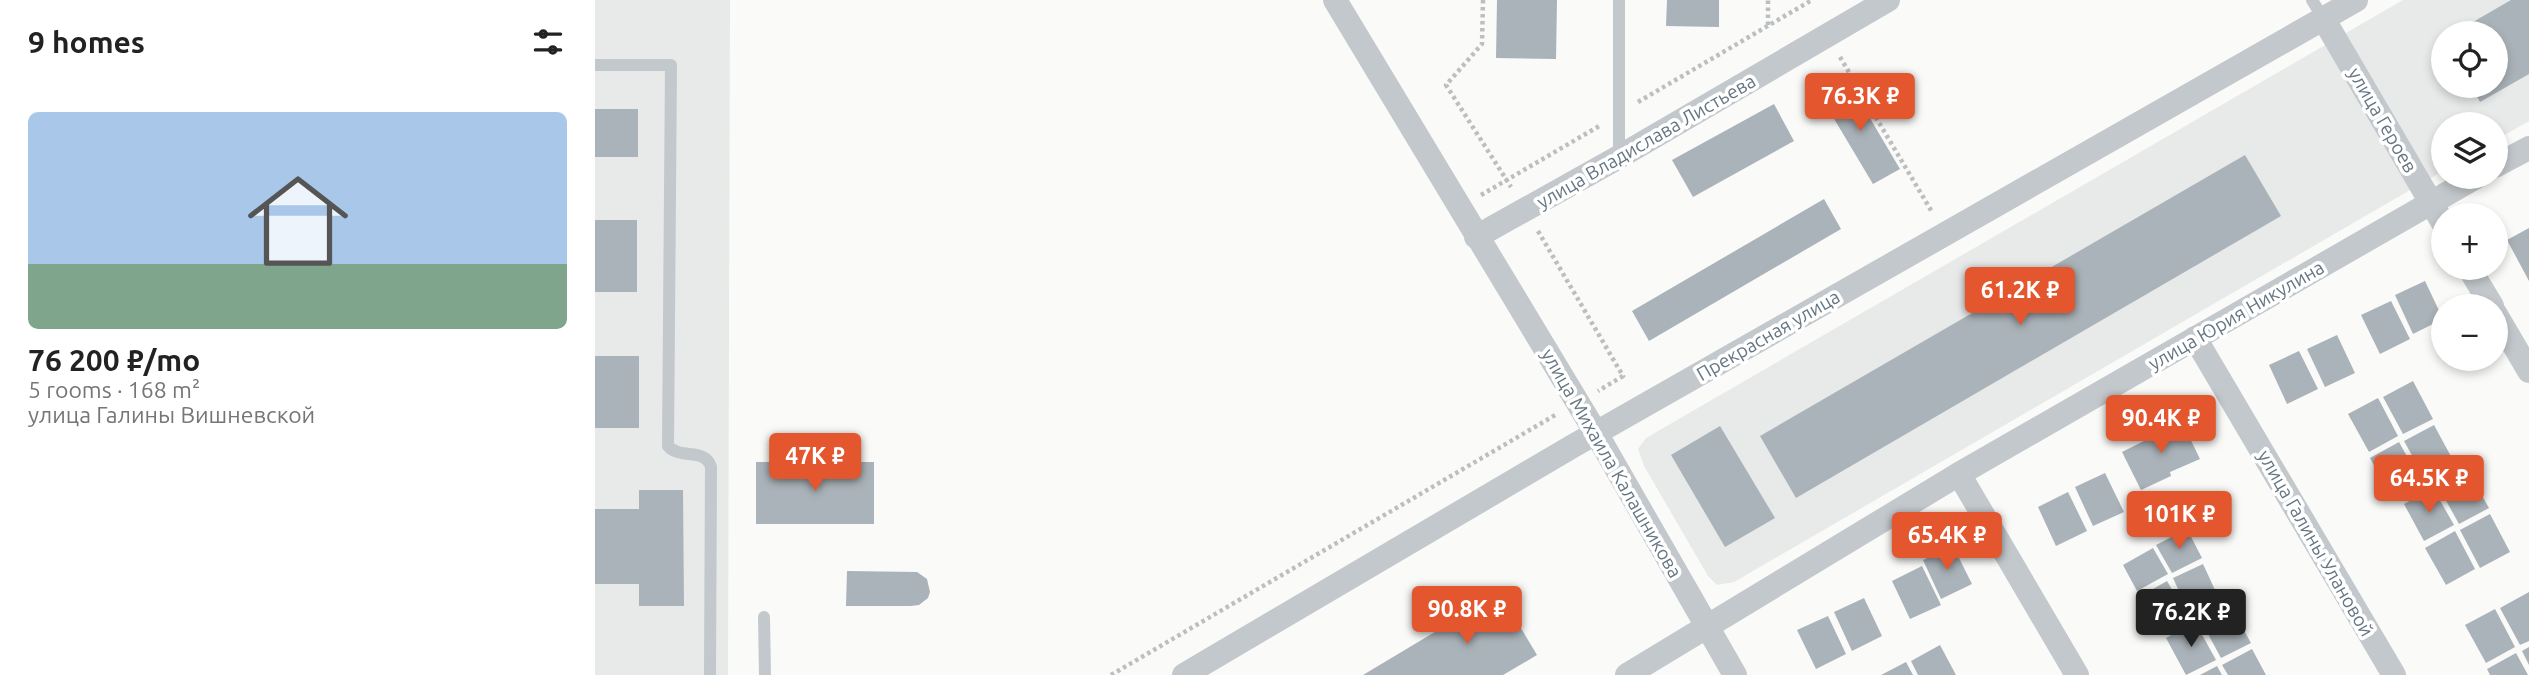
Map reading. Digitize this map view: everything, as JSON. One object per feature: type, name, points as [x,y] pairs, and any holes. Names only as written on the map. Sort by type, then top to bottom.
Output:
[{"type":"street","name":"улица Михаила Калашникова","points":[[1335,0],[1596,433],[1735,675]]},
{"type":"street","name":"улица Владислава Листьева","points":[[1476,237],[1619,158],[1888,0]]},
{"type":"street","name":"Прекрасная улица","points":[[1184,675],[1573,446],[1945,234],[2318,9],[2356,0]]},
{"type":"street","name":"улица Героев","points":[[2318,9],[2432,203]]},
{"type":"street","points":[[2508,159],[2529,148]]},
{"type":"street","name":"улица Юрия Никулина","points":[[2447,203],[2463,189]]},
{"type":"street","name":"улица Юрия Никулина","points":[[1627,675],[1959,474],[2196,338],[2431,215]]},
{"type":"street","points":[[2508,335],[2529,371]]},
{"type":"street","name":"улица Галины Улановой","points":[[2196,338],[2394,675]]},
{"type":"street","points":[[1959,474],[2077,675]]},
{"type":"lane","points":[[1619,0],[1619,158]]},
{"type":"lane","points":[[595,65],[671,65],[668,446],[672,451],[701,455],[709,460],[711,467],[709,675]]},
{"type":"lane","points":[[764,617],[765,675]]},
{"type":"path","points":[[1111,675],[1623,376],[1526,210],[1446,85],[1482,44],[1483,0]]},
{"type":"path","points":[[1768,0],[1768,26]]},
{"type":"path","points":[[1459,208],[1809,1],[1945,234]]},
{"type":"path","points":[[1547,405],[1573,446]]},
{"type":"shaded area","points":[[595,0],[730,0],[728,675],[595,675]]},
{"type":"shaded area","points":[[2403,0],[2529,0],[2529,121],[2508,133],[2508,112],[2431,112],[2431,178],[1734,582],[1717,585],[1708,576],[1644,466],[1638,449],[1646,438]]},
{"type":"building","points":[[1497,0],[1557,0],[1556,59],[1496,58]]},
{"type":"building","points":[[1667,0],[1719,0],[1719,27],[1666,26]]},
{"type":"building","points":[[2511,0],[2529,0],[2529,74],[2508,86],[2508,21],[2475,21]]},
{"type":"building","points":[[1848,81],[1900,169],[1873,184],[1821,97]]},
{"type":"building","points":[[1774,104],[1794,141],[1693,197],[1672,160]]},
{"type":"building","points":[[595,109],[638,109],[638,157],[595,157]]},
{"type":"building","points":[[2245,155],[2281,216],[1796,498],[1760,436]]},
{"type":"building","points":[[1824,199],[1841,229],[1649,341],[1632,311]]},
{"type":"building","points":[[595,220],[637,220],[637,292],[595,292]]},
{"type":"building","points":[[2529,228],[2529,281],[2508,242]]},
{"type":"building","points":[[2425,281],[2431,294],[2431,325],[2413,334],[2395,295]]},
{"type":"building","points":[[2391,301],[2410,339],[2380,354],[2361,315]]},
{"type":"building","points":[[2337,335],[2355,373],[2325,387],[2307,349]]},
{"type":"building","points":[[2299,351],[2318,389],[2287,404],[2269,365]]},
{"type":"building","points":[[595,356],[639,356],[639,428],[595,428]]},
{"type":"building","points":[[2413,381],[2433,419],[2403,434],[2383,397]]},
{"type":"building","points":[[2378,398],[2398,436],[2369,452],[2348,414]]},
{"type":"building","points":[[2181,420],[2200,459],[2170,472],[2171,476],[2141,490],[2122,452]]},
{"type":"building","points":[[2434,425],[2454,462],[2425,479],[2404,441]]},
{"type":"building","points":[[1720,426],[1775,518],[1725,547],[1671,455]]},
{"type":"building","points":[[2399,442],[2420,480],[2390,496],[2370,458]]},
{"type":"building","points":[[756,462],[874,462],[874,524],[756,524]]},
{"type":"building","points":[[2468,471],[2489,508],[2459,524],[2438,486]]},
{"type":"building","points":[[2105,473],[2124,512],[2093,526],[2075,487]]},
{"type":"building","points":[[2433,488],[2454,525],[2424,541],[2404,504]]},
{"type":"building","points":[[639,490],[683,490],[684,606],[639,606],[639,584],[595,584],[595,509],[639,509]]},
{"type":"building","points":[[2068,492],[2087,531],[2056,546],[2038,507]]},
{"type":"building","points":[[2490,514],[2510,552],[2480,568],[2460,530]]},
{"type":"building","points":[[2187,529],[2202,558],[2172,573],[2156,545]]},
{"type":"building","points":[[2455,531],[2475,569],[2446,585],[2425,548]]},
{"type":"building","points":[[1953,546],[1972,584],[1941,599],[1923,560]]},
{"type":"building","points":[[2153,548],[2168,574],[2137,591],[2123,565]]},
{"type":"building","points":[[2203,564],[2215,590],[2185,604],[2173,578]]},
{"type":"building","points":[[1922,566],[1941,605],[1910,619],[1892,581]]},
{"type":"building","points":[[847,571],[917,572],[927,579],[930,592],[928,598],[919,605],[846,606]]},
{"type":"building","points":[[2167,581],[2181,605],[2152,621],[2139,597]]},
{"type":"building","points":[[2529,592],[2529,641],[2520,645],[2500,608]]},
{"type":"building","points":[[1500,593],[1537,655],[1503,675],[1363,675]]},
{"type":"building","points":[[1864,598],[1882,636],[1852,651],[1834,612]]},
{"type":"building","points":[[2230,605],[2251,643],[2221,658],[2201,621]]},
{"type":"building","points":[[2495,609],[2515,647],[2486,663],[2465,625]]},
{"type":"building","points":[[1828,616],[1846,654],[1816,669],[1797,630]]},
{"type":"building","points":[[2195,622],[2216,660],[2186,675],[2166,638]]},
{"type":"building","points":[[1940,645],[1956,675],[1918,675],[1911,661]]},
{"type":"building","points":[[2529,647],[2529,665],[2522,651]]},
{"type":"building","points":[[2252,649],[2266,675],[2228,675],[2222,665]]},
{"type":"building","points":[[2516,653],[2528,675],[2490,675],[2487,669]]},
{"type":"building","points":[[1906,662],[1913,675],[1881,675]]},
{"type":"building","points":[[2217,666],[2222,675],[2200,675]]}]
